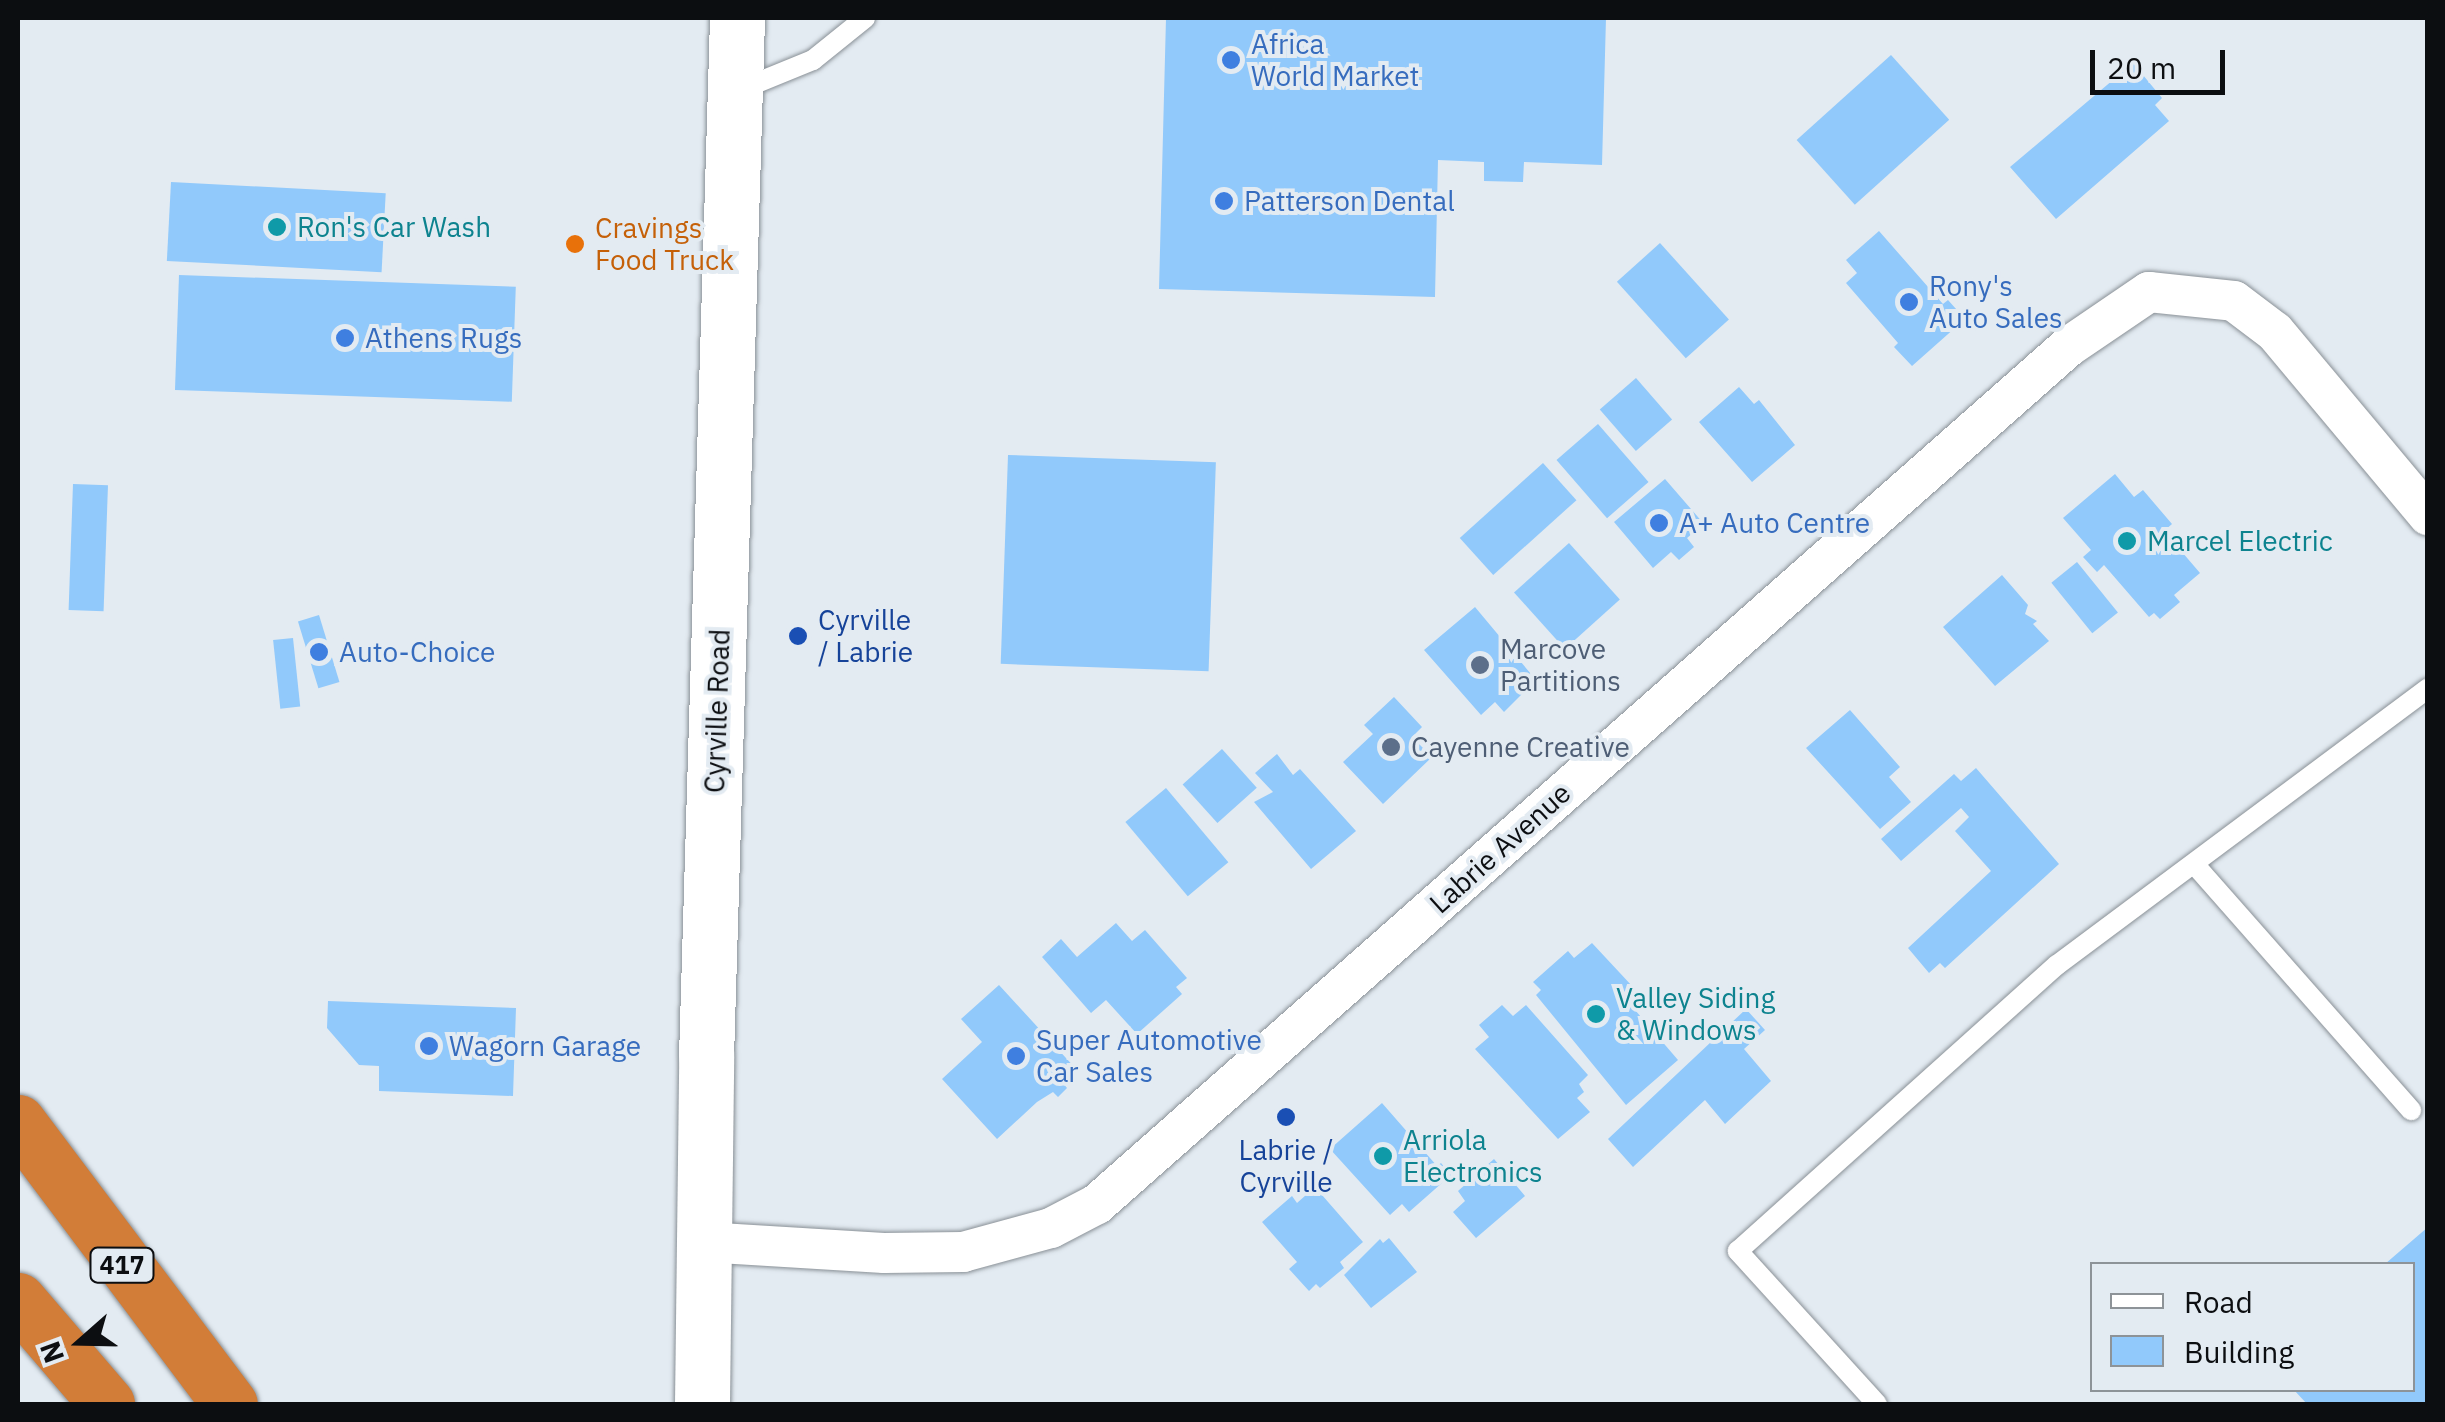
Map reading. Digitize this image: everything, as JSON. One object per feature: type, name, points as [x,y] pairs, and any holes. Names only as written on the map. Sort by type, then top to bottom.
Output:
[{"type":"highway","name":"417","points":[[18,1122],[230,1404]]},
{"type":"highway","points":[[18,1300],[107,1404]]},
{"type":"main road","name":"Cyrville Road","points":[[702,1404],[703,1242],[738,18]]},
{"type":"street","name":"Labrie Avenue","points":[[703,1242],[884,1253],[963,1252],[1051,1228],[1097,1204],[2068,347],[2149,292],[2234,301],[2275,332],[2428,515]]},
{"type":"lane","points":[[735,92],[813,60],[865,18]]},
{"type":"lane","points":[[1877,1404],[1738,1251],[2057,965],[2428,688]]},
{"type":"lane","points":[[2195,865],[2411,1110]]},
{"type":"building","points":[[1166,18],[1606,18],[1602,165],[1524,162],[1523,182],[1484,181],[1484,162],[1438,160],[1435,297],[1159,289]]},
{"type":"building","points":[[1891,55],[1949,120],[1855,205],[1797,140]]},
{"type":"building","points":[[2133,63],[2162,98],[2155,105],[2169,121],[2056,219],[2010,167]]},
{"type":"building","name":"Ron's Car Wash","points":[[171,182],[386,193],[382,272],[167,261]]},
{"type":"building","points":[[1879,231],[1943,304],[1948,300],[1965,319],[1912,366],[1894,347],[1898,343],[1846,283],[1857,273],[1846,260]]},
{"type":"building","points":[[1660,243],[1729,320],[1686,358],[1617,282]]},
{"type":"building","name":"Athens Rugs","points":[[179,275],[516,287],[512,402],[175,390]]},
{"type":"building","points":[[1636,378],[1672,420],[1636,451],[1600,409]]},
{"type":"building","points":[[1739,387],[1754,404],[1759,400],[1795,445],[1752,482],[1699,422]]},
{"type":"building","points":[[1598,424],[1649,482],[1607,518],[1556,460]]},
{"type":"building","points":[[1008,455],[1216,462],[1209,671],[1001,664]]},
{"type":"building","points":[[1543,463],[1576,500],[1493,575],[1460,538]]},
{"type":"building","name":"Marcel Electric","points":[[2115,474],[2134,497],[2143,490],[2172,524],[2164,531],[2200,573],[2174,595],[2180,602],[2160,619],[2154,613],[2149,617],[2104,565],[2097,572],[2083,557],[2091,550],[2063,518]]},
{"type":"building","name":"A+ Auto Centre","points":[[1665,479],[1704,524],[1687,538],[1694,547],[1679,560],[1671,552],[1653,568],[1614,522]]},
{"type":"building","points":[[73,484],[108,485],[104,611],[69,610]]},
{"type":"building","points":[[1569,543],[1620,599],[1565,649],[1514,593]]},
{"type":"building","points":[[2077,562],[2118,613],[2092,633],[2051,583]]},
{"type":"building","points":[[2002,575],[2028,605],[2025,614],[2037,621],[2033,624],[2049,641],[1995,686],[1943,627]]},
{"type":"building","name":"Marcove Partitions","points":[[1475,607],[1536,680],[1504,712],[1495,702],[1481,715],[1424,650]]},
{"type":"building","name":"Auto-Choice","points":[[319,615],[339,682],[318,688],[298,621]]},
{"type":"building","name":"Auto-Choice","points":[[293,638],[300,707],[280,709],[273,640]]},
{"type":"building","name":"Cayenne Creative","points":[[1394,697],[1422,727],[1412,737],[1432,757],[1383,804],[1343,762],[1373,734],[1364,725]]},
{"type":"building","points":[[1850,710],[1900,767],[1889,777],[1911,802],[1880,829],[1806,748]]},
{"type":"building","points":[[1222,749],[1257,788],[1217,823],[1183,784]]},
{"type":"building","points":[[1277,754],[1293,775],[1300,769],[1356,831],[1311,869],[1254,802],[1273,792],[1255,773]]},
{"type":"building","points":[[1976,768],[2059,864],[1945,968],[1940,963],[1929,973],[1908,948],[1991,871],[1955,831],[1969,817],[1961,808],[1901,861],[1881,839],[1954,774],[1961,781]]},
{"type":"building","points":[[1166,788],[1228,862],[1188,896],[1125,822]]},
{"type":"building","points":[[1116,923],[1132,941],[1145,930],[1187,978],[1176,987],[1182,994],[1137,1034],[1106,1000],[1091,1013],[1042,957],[1061,939],[1077,957]]},
{"type":"building","name":"Valley Siding & Windows","points":[[1592,943],[1633,987],[1623,996],[1678,1060],[1626,1105],[1536,995],[1541,990],[1533,982],[1568,951],[1574,958]]},
{"type":"building","name":"Super Automotive Car Sales","points":[[999,985],[1077,1070],[1063,1083],[1067,1088],[1058,1097],[1053,1092],[1037,1102],[997,1139],[942,1079],[982,1042],[961,1019]]},
{"type":"building","name":"Wagorn Garage","points":[[328,1001],[516,1008],[513,1096],[379,1091],[379,1066],[359,1065],[327,1028]]},
{"type":"building","points":[[1502,1005],[1513,1016],[1526,1005],[1588,1075],[1579,1084],[1584,1092],[1577,1098],[1590,1112],[1558,1139],[1475,1049],[1489,1037],[1479,1025]]},
{"type":"building","points":[[1746,1009],[1765,1030],[1744,1049],[1771,1081],[1725,1124],[1705,1100],[1633,1167],[1608,1139]]},
{"type":"building","name":"Arriola Electronics","points":[[1382,1103],[1437,1166],[1441,1163],[1451,1175],[1409,1212],[1402,1204],[1390,1215],[1330,1149]]},
{"type":"building","points":[[1494,1159],[1525,1196],[1476,1238],[1453,1212],[1465,1201],[1458,1191]]},
{"type":"building","points":[[1315,1187],[1363,1242],[1340,1262],[1344,1268],[1320,1288],[1316,1284],[1309,1291],[1289,1269],[1297,1262],[1262,1222],[1292,1196],[1297,1203]]},
{"type":"building","points":[[2428,1227],[2428,1404],[2307,1404],[2296,1392],[2415,1392],[2415,1262],[2387,1262]]},
{"type":"building","points":[[1389,1238],[1417,1272],[1371,1308],[1344,1275],[1380,1239],[1383,1243]]},
{"type":"place","name":"Africa World Market","points":[[1231,60]]},
{"type":"place","name":"Patterson Dental","points":[[1224,201]]},
{"type":"place","name":"Ron's Car Wash","points":[[277,227]]},
{"type":"place","name":"Cravings Food Truck","points":[[575,244]]},
{"type":"place","name":"Rony's Auto Sales","points":[[1909,302]]},
{"type":"place","name":"Athens Rugs","points":[[345,338]]},
{"type":"place","name":"A+ Auto Centre","points":[[1659,523]]},
{"type":"place","name":"Marcel Electric","points":[[2127,541]]},
{"type":"place","name":"Cyrville / Labrie","points":[[798,636]]},
{"type":"place","name":"Auto-Choice","points":[[319,652]]},
{"type":"place","name":"Marcove Partitions","points":[[1480,665]]},
{"type":"place","name":"Cayenne Creative","points":[[1391,747]]},
{"type":"place","name":"Valley Siding & Windows","points":[[1596,1014]]},
{"type":"place","name":"Wagorn Garage","points":[[429,1046]]},
{"type":"place","name":"Super Automotive Car Sales","points":[[1016,1056]]},
{"type":"place","name":"Labrie / Cyrville","points":[[1286,1117]]},
{"type":"place","name":"Arriola Electronics","points":[[1383,1156]]}]
